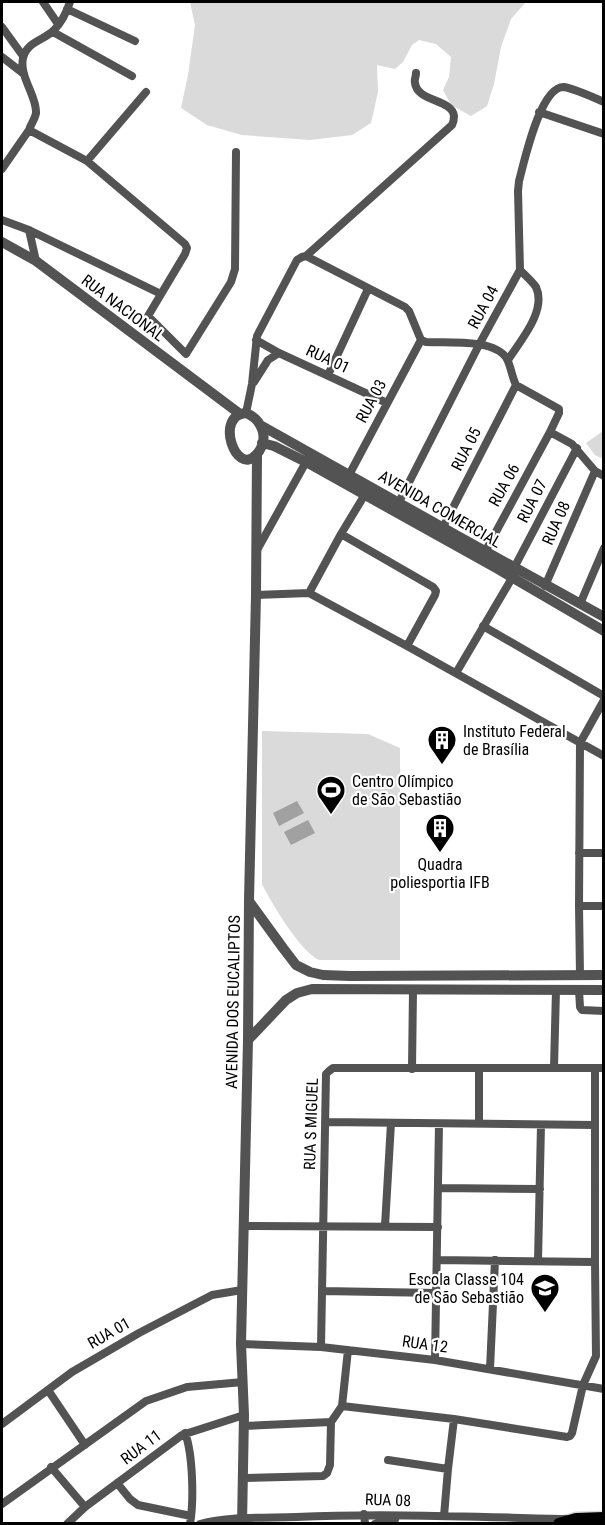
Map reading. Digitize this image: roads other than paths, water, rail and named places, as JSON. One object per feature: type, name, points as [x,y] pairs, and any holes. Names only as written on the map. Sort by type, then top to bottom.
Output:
[{"type":"main road","points":[[559,1524],[576,1519],[603,1518]]},
{"type":"street","points":[[43,2],[58,24]]},
{"type":"street","points":[[23,56],[38,39],[53,32],[68,5],[135,41]]},
{"type":"street","points":[[2,27],[23,56],[24,74],[36,108],[36,115],[29,130],[2,169]]},
{"type":"street","points":[[53,32],[132,76]]},
{"type":"street","points":[[2,57],[24,74]]},
{"type":"street","points":[[252,384],[256,340],[297,260],[306,256],[452,125],[453,112],[448,107],[424,96],[417,89],[416,73]]},
{"type":"street","points":[[508,360],[534,318],[538,307],[535,285],[520,270],[518,190],[540,112],[550,94],[557,88],[564,87],[603,102]]},
{"type":"street","points":[[87,161],[146,92]]},
{"type":"street","points":[[540,112],[603,134]]},
{"type":"street","points":[[29,130],[87,161],[185,244],[187,248],[185,254],[147,316],[186,354],[231,282],[235,269],[236,152]]},
{"type":"street","points":[[2,220],[29,230],[161,294]]},
{"type":"street","points":[[29,230],[36,261]]},
{"type":"street","name":"RUA NACIONAL","points":[[2,239],[36,261],[224,401],[239,416]]},
{"type":"street","points":[[306,256],[405,307],[416,324],[420,340],[480,343],[501,353],[508,360],[516,385]]},
{"type":"street","name":"RUA 04","points":[[399,502],[520,270]]},
{"type":"street","points":[[327,375],[368,289]]},
{"type":"street","name":"RUA 01","points":[[256,340],[387,403]]},
{"type":"street","name":"RUA 03","points":[[349,475],[420,340]]},
{"type":"street","points":[[256,480],[249,467],[233,449],[230,434],[252,384],[268,360],[279,353]]},
{"type":"street","name":"RUA 06","points":[[485,552],[560,413],[559,409],[516,385]]},
{"type":"street","name":"RUA 05","points":[[443,527],[516,385]]},
{"type":"street","points":[[239,416],[253,416],[262,426],[263,434],[257,454],[248,460],[242,459]]},
{"type":"street","name":"AVENIDA COMERCIAL","points":[[262,426],[443,527],[485,552],[498,564]]},
{"type":"street","points":[[550,432],[577,448],[599,474]]},
{"type":"street","name":"AVENIDA COMERCIAL","points":[[262,443],[274,446],[306,462],[364,496],[498,564],[603,631]]},
{"type":"street","name":"RUA 07","points":[[456,673],[513,573],[577,448]]},
{"type":"street","name":"AVENIDA DOS EUCALIPTOS","points":[[242,1521],[244,1421],[241,1344],[257,454]]},
{"type":"street","points":[[255,553],[306,462]]},
{"type":"street","name":"RUA 08","points":[[545,586],[599,474]]},
{"type":"street","points":[[309,593],[364,496]]},
{"type":"street","points":[[341,534],[434,587],[435,595],[407,645]]},
{"type":"street","points":[[580,604],[603,548]]},
{"type":"street","name":"AVENIDA COMERCIAL","points":[[531,583],[545,586],[603,617]]},
{"type":"street","points":[[256,595],[309,593],[407,645],[603,756]]},
{"type":"street","points":[[483,626],[603,698],[580,744],[579,906],[574,990],[582,1010],[603,1011]]},
{"type":"street","points":[[579,853],[603,853]]},
{"type":"street","points":[[249,900],[296,965],[323,975],[603,975]]},
{"type":"street","points":[[579,906],[603,906]]},
{"type":"street","points":[[350,976],[350,989]]},
{"type":"street","points":[[248,1040],[286,1000],[297,993],[312,989],[603,990]]},
{"type":"street","points":[[412,1069],[413,990]]},
{"type":"street","points":[[554,1068],[556,990]]},
{"type":"street","name":"RUA S MIGUEL","points":[[321,1347],[326,1074],[333,1068],[599,1068]]},
{"type":"street","points":[[479,1068],[479,1123]]},
{"type":"street","points":[[342,1406],[570,1436],[583,1385],[600,1356],[599,1300],[595,1262],[595,1125],[599,1068]]},
{"type":"street","points":[[325,1122],[595,1125]]},
{"type":"street","points":[[385,1226],[392,1123]]},
{"type":"street","points":[[435,1360],[439,1124]]},
{"type":"street","points":[[538,1261],[541,1125]]},
{"type":"street","points":[[439,1188],[540,1189]]},
{"type":"street","points":[[244,1226],[438,1227]]},
{"type":"street","points":[[438,1260],[595,1262]]},
{"type":"street","points":[[490,1370],[495,1260]]},
{"type":"street","name":"RUA 01","points":[[2,1425],[72,1372],[139,1333],[213,1295],[242,1290]]},
{"type":"street","points":[[322,1292],[437,1293]]},
{"type":"street","name":"RUA 12","points":[[241,1344],[321,1347],[435,1360],[603,1389]]},
{"type":"street","points":[[244,1478],[323,1476],[327,1473],[330,1465],[331,1422],[342,1406],[348,1350]]},
{"type":"street","points":[[2,1504],[146,1401],[188,1387],[243,1382]]},
{"type":"street","points":[[48,1390],[85,1445]]},
{"type":"street","points":[[444,1516],[454,1419]]},
{"type":"street","name":"RUA 11","points":[[67,1524],[85,1507],[185,1433],[244,1421],[331,1422]]},
{"type":"street","points":[[117,1483],[138,1505],[191,1520],[189,1449],[185,1433]]},
{"type":"street","points":[[388,1460],[448,1469]]},
{"type":"street","points":[[51,1467],[85,1507]]},
{"type":"street","points":[[375,1524],[408,1516]]},
{"type":"street","name":"RUA 08","points":[[200,1524],[408,1516],[509,1520],[576,1519]]},
{"type":"place","name":"Instituto Federal de Brasília","points":[[442,766]]},
{"type":"place","name":"Centro Olímpico de São Sebastião","points":[[331,816]]},
{"type":"place","name":"Quadra poliesportia IFB","points":[[440,854]]},
{"type":"place","name":"Escola Classe 104 de São Sebastião","points":[[545,1314]]}]
